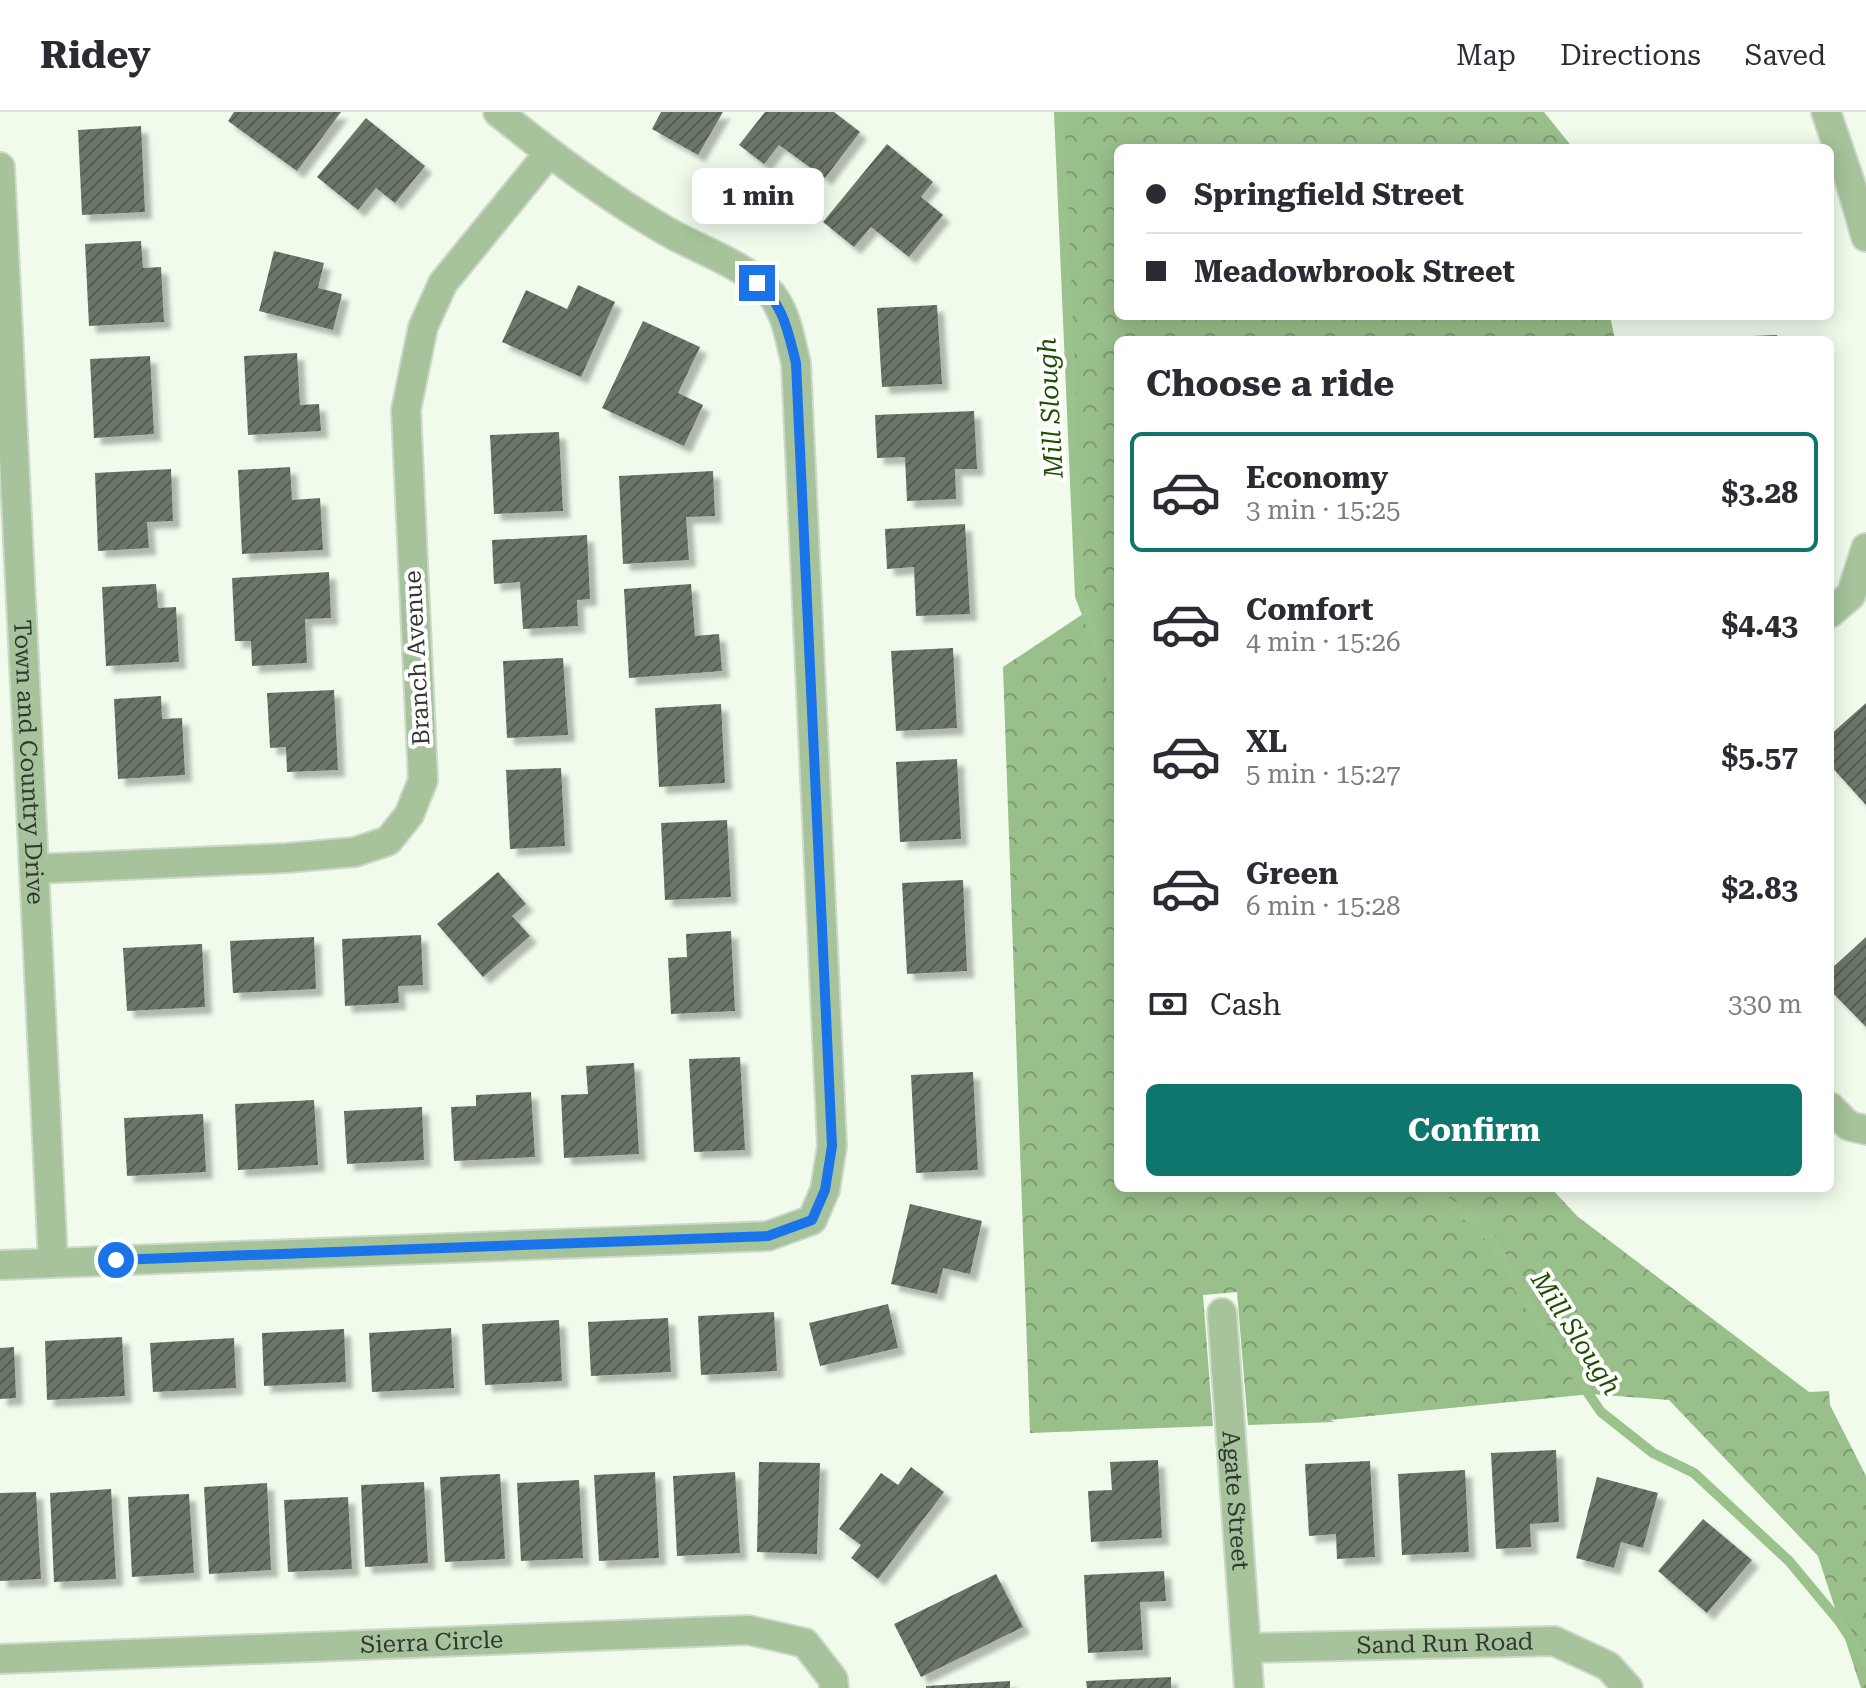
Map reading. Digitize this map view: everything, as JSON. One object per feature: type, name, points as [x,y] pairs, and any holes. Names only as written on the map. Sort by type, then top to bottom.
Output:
[{"type":"street","points":[[0,1265],[768,1236],[812,1220],[825,1190],[832,1146],[796,363],[784,314],[770,293],[744,273],[667,232],[615,199],[549,153],[498,112]]},
{"type":"street","points":[[1826,112],[1866,237]]},
{"type":"street","name":"Branch Avenue","points":[[34,869],[355,852],[388,841],[409,815],[423,780],[406,410],[423,327],[443,283],[549,153]]},
{"type":"street","name":"Town and Country Drive","points":[[0,167],[53,1262]]},
{"type":"street","points":[[1849,604],[1866,548]]},
{"type":"street","points":[[1834,1111],[1849,1126],[1866,1130]]},
{"type":"street","name":"Agate Street","points":[[1222,1313],[1249,1688]]},
{"type":"street","name":"Sierra Circle","points":[[0,1659],[748,1630],[805,1643],[833,1679],[834,1688]]},
{"type":"street","name":"Sand Run Road","points":[[1247,1648],[1554,1641],[1608,1666],[1628,1688]]},
{"type":"green space","points":[[1062,112],[1544,112],[1570,144],[1114,144],[1114,320],[1611,320],[1614,336],[1114,336],[1114,1192],[1555,1192],[1577,1216],[1809,1392],[1829,1391],[1830,1405],[1866,1476],[1866,1688],[1861,1688],[1818,1556],[1669,1400],[1591,1394],[1330,1420],[1335,1422],[1248,1425],[1237,1292],[1203,1295],[1213,1426],[1030,1433],[1003,667],[1083,614]]},
{"type":"building","points":[[234,112],[341,112],[297,171],[228,121]]},
{"type":"building","points":[[661,112],[723,112],[698,155],[652,129]]},
{"type":"building","points":[[765,112],[834,112],[860,132],[825,178],[779,145],[764,164],[739,145]]},
{"type":"building","points":[[366,118],[425,166],[395,203],[376,188],[358,210],[317,177]]},
{"type":"building","points":[[141,126],[145,212],[82,215],[78,130]]},
{"type":"building","points":[[887,144],[933,182],[921,197],[943,215],[909,257],[871,227],[854,247],[823,222]]},
{"type":"building","points":[[141,241],[143,268],[161,267],[164,322],[89,326],[85,244]]},
{"type":"building","points":[[274,251],[324,263],[318,288],[342,294],[333,330],[259,311]]},
{"type":"building","points":[[578,285],[615,302],[581,377],[502,342],[526,290],[567,309]]},
{"type":"building","points":[[937,305],[942,384],[882,387],[877,308]]},
{"type":"building","points":[[643,321],[700,347],[678,393],[703,405],[684,446],[602,408]]},
{"type":"building","points":[[297,353],[300,405],[319,404],[321,431],[248,435],[244,356]]},
{"type":"building","points":[[150,356],[154,434],[94,438],[90,359]]},
{"type":"building","points":[[974,411],[977,469],[955,469],[956,499],[907,501],[905,457],[877,458],[875,415]]},
{"type":"building","points":[[559,432],[563,511],[494,514],[490,435]]},
{"type":"building","points":[[290,467],[292,500],[320,498],[323,550],[242,554],[238,470]]},
{"type":"building","points":[[171,469],[173,521],[147,522],[149,548],[98,551],[95,473]]},
{"type":"building","points":[[713,471],[715,516],[686,517],[689,560],[623,564],[619,476]]},
{"type":"building","points":[[965,524],[970,614],[916,616],[914,567],[887,569],[885,529]]},
{"type":"building","points":[[587,535],[590,599],[577,600],[578,626],[523,629],[520,582],[494,584],[492,540]]},
{"type":"building","points":[[329,572],[331,618],[305,619],[307,663],[252,666],[251,641],[235,641],[232,578]]},
{"type":"building","points":[[156,584],[158,608],[176,607],[179,662],[106,666],[102,587]]},
{"type":"building","points":[[691,584],[695,636],[719,634],[722,671],[629,678],[624,589]]},
{"type":"building","points":[[953,648],[957,728],[896,731],[891,651]]},
{"type":"building","points":[[563,658],[568,735],[507,738],[503,661]]},
{"type":"building","points":[[334,690],[338,770],[287,772],[286,747],[270,748],[267,693]]},
{"type":"building","points":[[161,696],[162,719],[182,718],[185,775],[118,779],[114,699]]},
{"type":"building","points":[[1866,703],[1866,805],[1834,769],[1834,731]]},
{"type":"building","points":[[721,704],[725,783],[659,787],[655,708]]},
{"type":"building","points":[[957,759],[961,839],[900,842],[896,762]]},
{"type":"building","points":[[561,768],[565,846],[510,849],[506,770]]},
{"type":"building","points":[[727,820],[731,897],[665,900],[661,823]]},
{"type":"building","points":[[498,872],[526,904],[512,916],[530,936],[483,977],[437,924]]},
{"type":"building","points":[[963,880],[967,971],[907,974],[902,883]]},
{"type":"building","points":[[731,931],[735,1011],[671,1014],[668,958],[687,957],[686,934]]},
{"type":"building","points":[[421,935],[423,985],[398,986],[399,1003],[345,1006],[342,939]]},
{"type":"building","points":[[314,937],[316,989],[233,993],[230,941]]},
{"type":"building","points":[[1866,937],[1866,1027],[1834,994],[1834,966]]},
{"type":"building","points":[[202,944],[205,1007],[127,1011],[123,948]]},
{"type":"building","points":[[740,1057],[745,1150],[694,1152],[689,1059]]},
{"type":"building","points":[[634,1063],[639,1154],[564,1158],[561,1095],[588,1094],[586,1066]]},
{"type":"building","points":[[973,1072],[978,1170],[916,1173],[911,1075]]},
{"type":"building","points":[[531,1092],[535,1157],[454,1161],[451,1107],[476,1106],[476,1095]]},
{"type":"building","points":[[314,1100],[318,1165],[238,1170],[235,1104]]},
{"type":"building","points":[[422,1107],[424,1160],[347,1164],[344,1111]]},
{"type":"building","points":[[203,1114],[206,1172],[127,1176],[124,1118]]},
{"type":"building","points":[[910,1204],[982,1221],[970,1274],[943,1268],[937,1294],[891,1284]]},
{"type":"building","points":[[888,1304],[898,1348],[820,1366],[809,1323]]},
{"type":"building","points":[[774,1312],[777,1371],[701,1375],[698,1316]]},
{"type":"building","points":[[668,1318],[671,1372],[591,1376],[588,1322]]},
{"type":"building","points":[[559,1320],[562,1381],[485,1385],[482,1324]]},
{"type":"building","points":[[451,1328],[454,1388],[372,1392],[369,1333]]},
{"type":"building","points":[[344,1329],[346,1382],[264,1386],[262,1333]]},
{"type":"building","points":[[122,1337],[125,1396],[47,1400],[45,1341]]},
{"type":"building","points":[[234,1338],[236,1388],[153,1392],[150,1343]]},
{"type":"building","points":[[14,1347],[16,1398],[0,1399],[0,1348]]},
{"type":"building","points":[[1556,1450],[1559,1522],[1530,1524],[1531,1547],[1496,1549],[1491,1453]]},
{"type":"building","points":[[1158,1460],[1162,1538],[1091,1542],[1088,1491],[1112,1490],[1110,1462]]},
{"type":"building","points":[[1370,1461],[1375,1557],[1337,1559],[1336,1534],[1309,1536],[1305,1464]]},
{"type":"building","points":[[759,1462],[820,1463],[817,1554],[757,1552]]},
{"type":"building","points":[[911,1467],[944,1492],[878,1579],[851,1558],[861,1545],[839,1529],[881,1473],[898,1485]]},
{"type":"building","points":[[1465,1470],[1469,1552],[1402,1555],[1398,1474]]},
{"type":"building","points":[[655,1472],[659,1558],[599,1561],[594,1475]]},
{"type":"building","points":[[735,1472],[740,1553],[677,1556],[673,1476]]},
{"type":"building","points":[[500,1474],[505,1559],[445,1562],[440,1477]]},
{"type":"building","points":[[1597,1477],[1658,1493],[1643,1548],[1621,1542],[1614,1568],[1576,1558]]},
{"type":"building","points":[[579,1480],[583,1558],[521,1561],[517,1483]]},
{"type":"building","points":[[424,1482],[428,1563],[365,1567],[361,1485]]},
{"type":"building","points":[[267,1483],[271,1570],[209,1574],[204,1487]]},
{"type":"building","points":[[111,1489],[116,1579],[54,1582],[50,1493]]},
{"type":"building","points":[[36,1492],[41,1579],[0,1581],[0,1493]]},
{"type":"building","points":[[189,1494],[194,1573],[132,1577],[128,1497]]},
{"type":"building","points":[[348,1497],[352,1569],[288,1572],[284,1500]]},
{"type":"building","points":[[1703,1519],[1752,1560],[1707,1613],[1658,1571]]},
{"type":"building","points":[[1164,1571],[1166,1601],[1140,1602],[1143,1650],[1088,1653],[1084,1575]]},
{"type":"building","points":[[996,1574],[1023,1627],[921,1677],[894,1624]]},
{"type":"building","points":[[1171,1677],[1171,1688],[1087,1688],[1086,1681]]},
{"type":"building","points":[[1010,1681],[1010,1688],[926,1688],[926,1686]]},
{"type":"waterway","name":"Mill Slough","points":[[1059,112],[1080,596],[1114,685]]},
{"type":"waterway","name":"Mill Slough","points":[[1432,1192],[1476,1222],[1492,1240],[1537,1319],[1601,1412],[1653,1453],[1694,1473],[1789,1561],[1839,1621],[1866,1662]]},
{"type":"route","points":[[116,1260],[768,1236],[812,1220],[825,1190],[832,1146],[796,363],[784,314],[770,293],[757,283]]}]
